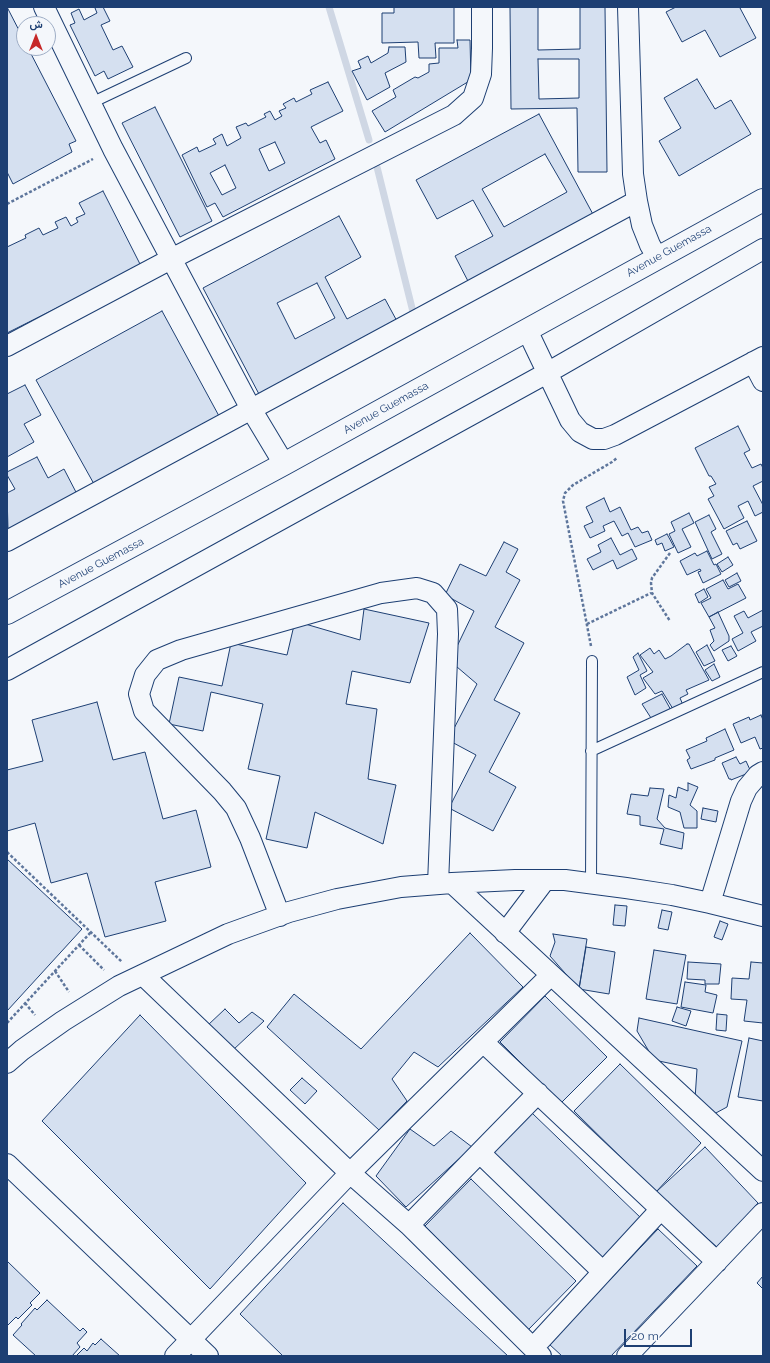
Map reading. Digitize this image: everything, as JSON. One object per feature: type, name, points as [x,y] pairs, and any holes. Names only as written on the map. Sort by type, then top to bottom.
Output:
[{"type":"main road","name":"Avenue Guemassa","points":[[7,613],[284,464],[657,257],[763,200]]},
{"type":"street","points":[[44,7],[113,149],[251,409],[284,464]]},
{"type":"street","points":[[7,346],[171,259],[454,115],[473,98],[481,74],[482,7]]},
{"type":"street","points":[[628,7],[633,174],[642,224],[650,245],[657,257]]},
{"type":"street","points":[[7,540],[637,201]]},
{"type":"street","points":[[7,670],[547,373],[763,250]]},
{"type":"street","points":[[527,330],[570,420],[580,432],[593,439],[604,439],[615,434],[758,360],[763,381]]},
{"type":"street","points":[[280,916],[250,838],[236,808],[222,791],[144,710],[140,694],[145,675],[157,660],[181,650],[381,593],[417,588],[433,593],[447,609],[445,883]]},
{"type":"street","points":[[710,903],[741,801],[747,788],[758,775],[763,772]]},
{"type":"street","points":[[505,933],[545,880]]},
{"type":"street","points":[[7,1063],[22,1050],[63,1021],[120,986],[228,934],[280,916],[337,899],[401,887],[445,883],[545,880],[591,883],[672,895],[763,916]]},
{"type":"street","points":[[445,883],[505,933],[763,1171]]},
{"type":"street","points":[[175,1356],[350,1173],[551,975]]},
{"type":"street","points":[[141,976],[350,1173],[409,1225],[537,1352],[603,1272],[661,1209]]},
{"type":"street","points":[[483,1042],[717,1262]]},
{"type":"street","points":[[409,1225],[538,1094]]},
{"type":"street","points":[[480,1154],[603,1272]]},
{"type":"street","points":[[7,1164],[208,1356]]},
{"type":"street","points":[[627,1356],[763,1213]]},
{"type":"lane","points":[[91,103],[186,58]]},
{"type":"lane","points":[[591,883],[592,661]]},
{"type":"lane","points":[[591,751],[763,672]]},
{"type":"path","points":[[7,204],[113,149]]},
{"type":"path","points":[[592,661],[587,624],[563,501],[565,493],[573,485],[616,459],[620,451],[620,446],[615,434]]},
{"type":"path","points":[[670,554],[652,578],[651,583],[652,593],[670,621]]},
{"type":"path","points":[[587,624],[652,593]]},
{"type":"path","points":[[7,852],[91,932],[141,976]]},
{"type":"path","points":[[7,1022],[91,932]]},
{"type":"path","points":[[79,945],[120,986]]},
{"type":"building","points":[[7,7],[16,24],[16,56],[32,56],[76,141],[69,144],[72,152],[13,184],[7,172]]},
{"type":"building","points":[[103,7],[110,21],[101,25],[113,50],[122,46],[133,67],[108,79],[104,71],[95,76],[70,25],[75,23],[71,13],[79,9],[84,20],[97,13],[95,8]]},
{"type":"building","points":[[394,7],[454,7],[454,43],[435,43],[436,58],[419,58],[418,42],[382,43],[382,13],[394,13]]},
{"type":"building","points":[[510,7],[538,7],[538,50],[580,49],[580,7],[605,7],[607,172],[578,172],[577,108],[511,109]],"holes":[[[538,59],[579,59],[579,98],[539,99]]]},
{"type":"building","points":[[676,7],[742,7],[740,8],[756,38],[720,57],[705,30],[682,42],[666,12]]},
{"type":"building","points":[[457,40],[470,40],[471,80],[385,132],[372,111],[396,97],[393,90],[415,77],[418,78],[429,72],[429,64],[439,63],[439,48],[458,48]]},
{"type":"building","points":[[389,47],[405,47],[406,62],[385,73],[390,87],[367,100],[352,71],[361,68],[358,61],[368,56],[371,63],[388,53]]},
{"type":"building","points":[[697,79],[715,109],[731,100],[751,134],[679,176],[659,141],[681,128],[664,98]]},
{"type":"building","points":[[328,82],[343,111],[311,127],[320,143],[326,140],[335,159],[223,217],[215,203],[207,207],[182,155],[197,147],[199,152],[216,144],[213,139],[222,134],[227,146],[241,138],[236,127],[246,123],[248,126],[266,117],[264,114],[270,111],[275,120],[282,116],[279,111],[286,108],[283,104],[294,98],[296,102],[312,94],[310,90]],"holes":[[[275,142],[285,163],[269,171],[259,149]],[[225,165],[236,188],[222,195],[210,173]]]},
{"type":"building","points":[[155,107],[212,221],[180,237],[122,123]]},
{"type":"building","points":[[539,114],[595,218],[470,285],[455,256],[493,236],[473,200],[437,219],[416,180]],"holes":[[[545,154],[567,192],[504,227],[482,189]]]},
{"type":"building","points":[[103,191],[141,266],[7,333],[7,247],[26,238],[25,235],[39,228],[43,235],[58,228],[55,222],[66,217],[71,226],[78,222],[76,218],[85,214],[79,203]]},
{"type":"building","points":[[339,216],[361,257],[325,277],[347,319],[385,299],[398,323],[260,396],[203,288]],"holes":[[[317,283],[335,318],[295,339],[277,303]]]},
{"type":"building","points":[[162,311],[219,416],[94,484],[36,380]]},
{"type":"building","points":[[25,385],[41,415],[24,424],[34,442],[7,457],[7,394]]},
{"type":"building","points":[[738,426],[750,450],[744,453],[752,468],[761,464],[763,468],[763,481],[753,486],[763,505],[763,512],[755,516],[748,501],[738,506],[744,518],[724,529],[708,499],[714,496],[709,487],[716,484],[711,476],[709,476],[695,448]]},
{"type":"building","points":[[37,457],[48,478],[64,469],[78,496],[8,530],[7,493],[15,489],[7,475],[7,472]]},
{"type":"building","points":[[604,498],[610,512],[620,507],[631,530],[638,527],[642,533],[648,531],[652,540],[635,547],[628,533],[622,536],[614,521],[603,526],[605,531],[590,538],[584,526],[593,522],[586,507]]},
{"type":"building","points":[[689,513],[694,523],[682,529],[691,547],[678,553],[669,534],[675,531],[671,522]]},
{"type":"building","points":[[709,515],[716,529],[711,532],[722,554],[712,559],[695,522]]},
{"type":"building","points":[[747,521],[757,541],[740,549],[737,543],[733,545],[726,531]]},
{"type":"building","points":[[667,534],[674,547],[665,551],[662,543],[657,545],[655,540]]},
{"type":"building","points":[[611,538],[620,555],[632,549],[637,559],[617,569],[613,560],[593,570],[587,559],[601,552],[598,545]]},
{"type":"building","points":[[504,542],[518,549],[506,572],[520,580],[495,627],[524,643],[494,700],[520,713],[489,772],[516,787],[493,831],[449,808],[476,755],[448,740],[477,684],[450,661],[474,611],[445,595],[460,564],[486,576]]},
{"type":"building","points":[[707,551],[714,565],[716,564],[721,574],[703,583],[698,572],[701,571],[700,569],[687,575],[680,561],[695,553],[697,556]]},
{"type":"building","points":[[728,557],[733,565],[722,572],[717,564]]},
{"type":"building","points":[[737,573],[741,581],[729,587],[725,580]]},
{"type":"building","points":[[723,580],[728,589],[738,584],[746,598],[709,617],[701,603],[711,598],[706,589]]},
{"type":"building","points":[[704,589],[708,597],[699,603],[695,594]]},
{"type":"building","points":[[364,609],[429,623],[410,683],[352,671],[346,704],[377,709],[368,779],[396,785],[383,844],[315,812],[307,848],[266,839],[280,776],[248,769],[263,704],[211,692],[203,731],[169,724],[179,677],[222,686],[231,643],[287,655],[295,621],[360,640]]},
{"type":"building","points":[[763,610],[763,626],[751,632],[756,641],[738,651],[732,639],[743,633],[734,616],[744,611],[748,618]]},
{"type":"building","points":[[718,612],[729,636],[729,641],[714,651],[710,645],[714,641],[710,630],[715,628],[709,617]]},
{"type":"building","points":[[689,644],[709,680],[686,690],[688,694],[680,698],[683,705],[673,709],[662,691],[655,694],[643,678],[653,672],[640,655],[650,648],[654,654],[659,650],[665,659]]},
{"type":"building","points":[[707,645],[715,661],[704,666],[696,652]]},
{"type":"building","points":[[731,646],[737,656],[728,661],[722,650]]},
{"type":"building","points":[[638,653],[647,671],[640,675],[646,688],[635,695],[627,677],[639,670],[633,657]]},
{"type":"building","points":[[714,664],[720,677],[712,681],[705,670]]},
{"type":"building","points":[[662,694],[672,712],[651,718],[642,704]]},
{"type":"building","points":[[97,702],[113,760],[145,752],[163,819],[196,810],[211,867],[155,882],[166,921],[105,937],[87,873],[51,883],[35,823],[7,831],[7,770],[43,761],[32,720]]},
{"type":"building","points":[[761,715],[763,720],[763,748],[760,749],[755,737],[741,743],[733,724],[749,717],[750,720]]},
{"type":"building","points":[[725,729],[734,750],[715,758],[715,760],[691,769],[687,760],[690,758],[686,750],[707,741],[706,738]]},
{"type":"building","points":[[736,757],[740,764],[746,761],[751,772],[731,780],[729,779],[722,763]]},
{"type":"building","points":[[688,783],[698,787],[690,805],[697,811],[697,828],[684,828],[680,812],[668,807],[669,795],[676,798],[678,787],[688,791]]},
{"type":"building","points":[[650,788],[664,789],[657,819],[665,828],[684,833],[682,849],[660,844],[664,829],[640,825],[640,816],[627,814],[631,794],[648,796]]},
{"type":"building","points":[[703,808],[718,811],[716,822],[701,819]]},
{"type":"building","points":[[7,859],[82,929],[7,1011]]},
{"type":"building","points":[[615,905],[627,906],[625,926],[613,925]]},
{"type":"building","points":[[662,910],[672,912],[668,930],[658,928]]},
{"type":"building","points":[[720,921],[728,924],[722,940],[714,937]]},
{"type":"building","points":[[470,933],[523,987],[438,1067],[414,1052],[392,1079],[407,1101],[379,1130],[267,1027],[294,994],[361,1049]]},
{"type":"building","points":[[553,934],[587,939],[579,989],[550,956],[555,942]]},
{"type":"building","points":[[586,947],[615,952],[609,994],[579,989]]},
{"type":"building","points":[[654,950],[686,955],[677,1004],[646,999]]},
{"type":"building","points":[[688,962],[721,964],[719,984],[705,984],[705,980],[687,979]]},
{"type":"building","points":[[751,962],[763,963],[763,1023],[744,1021],[747,1000],[731,999],[732,978],[749,979]]},
{"type":"building","points":[[685,982],[706,985],[705,992],[717,995],[713,1013],[681,1007]]},
{"type":"building","points":[[545,996],[607,1057],[561,1103],[500,1042]]},
{"type":"building","points":[[677,1007],[691,1011],[686,1026],[672,1021]]},
{"type":"building","points":[[225,1009],[239,1023],[252,1012],[264,1021],[233,1050],[208,1025]]},
{"type":"building","points":[[717,1014],[727,1015],[726,1031],[716,1030]]},
{"type":"building","points":[[140,1015],[306,1183],[210,1289],[42,1121]]},
{"type":"building","points":[[639,1018],[742,1041],[727,1107],[714,1114],[695,1099],[697,1069],[654,1060],[637,1031]]},
{"type":"building","points":[[749,1038],[763,1041],[763,1101],[738,1097]]},
{"type":"building","points":[[620,1064],[701,1143],[656,1192],[574,1111]]},
{"type":"building","points":[[302,1078],[317,1091],[305,1104],[290,1090]]},
{"type":"building","points":[[532,1113],[642,1219],[601,1260],[492,1154]]},
{"type":"building","points":[[410,1129],[434,1146],[451,1131],[472,1147],[406,1207],[376,1176]]},
{"type":"building","points":[[705,1147],[758,1203],[719,1249],[656,1192]]},
{"type":"building","points":[[471,1179],[576,1281],[528,1330],[425,1226]]},
{"type":"building","points":[[343,1203],[508,1356],[283,1356],[240,1314]]},
{"type":"building","points":[[658,1229],[697,1266],[611,1356],[562,1356],[549,1344]]},
{"type":"building","points":[[7,1261],[40,1293],[30,1303],[32,1305],[18,1319],[16,1317],[7,1326]]},
{"type":"building","points":[[763,1276],[763,1289],[757,1283]]},
{"type":"building","points":[[47,1300],[80,1331],[83,1328],[87,1332],[77,1343],[80,1347],[72,1356],[36,1356],[13,1335],[35,1308],[37,1310]]},
{"type":"building","points":[[101,1339],[120,1356],[76,1356],[84,1348],[87,1351],[93,1343],[95,1345]]},
{"type":"waterway","points":[[329,7],[369,140]]},
{"type":"waterway","points":[[377,167],[414,316]]}]
